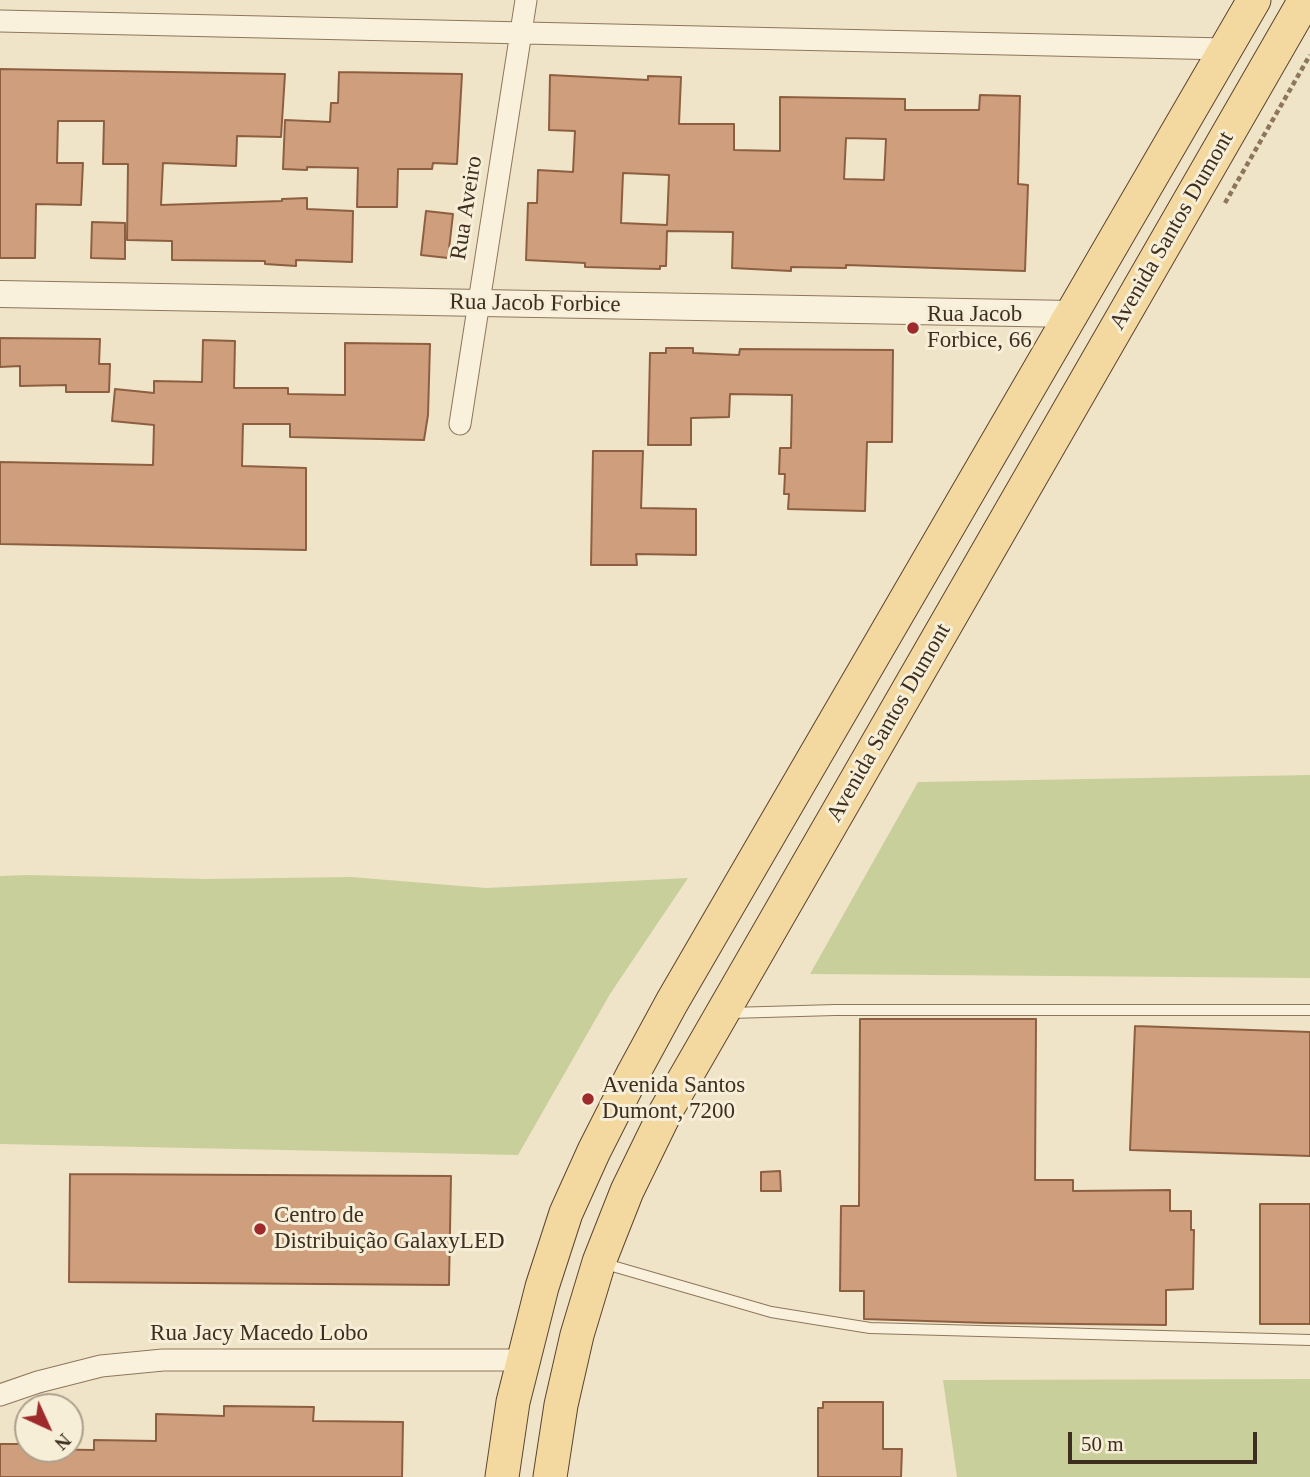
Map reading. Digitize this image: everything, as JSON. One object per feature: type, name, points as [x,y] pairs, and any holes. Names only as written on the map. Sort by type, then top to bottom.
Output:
[{"type":"main road","name":"Avenida Santos Dumont","points":[[502,1477],[522,1360],[566,1213],[634,1072],[1254,0]]},
{"type":"main road","name":"Avenida Santos Dumont","points":[[550,1477],[561,1405],[577,1335],[599,1262],[626,1191],[660,1122],[720,1013],[1305,0]]},
{"type":"main road","points":[[1165,153],[1175,146],[1187,145],[1198,149],[1205,159],[1206,172]]},
{"type":"main road","points":[[921,573],[925,598],[935,607],[948,609],[958,602]]},
{"type":"street","name":"Rua Aveiro","points":[[460,424],[526,0]]},
{"type":"street","points":[[0,21],[1226,49]]},
{"type":"street","name":"Rua Jacob Forbice","points":[[0,294],[1070,314]]},
{"type":"street","name":"Rua Jacy Macedo Lobo","points":[[0,1395],[89,1369],[152,1360],[522,1360]]},
{"type":"lane","points":[[720,1013],[835,1010],[1310,1010]]},
{"type":"lane","points":[[599,1262],[771,1312],[870,1328],[1310,1340]]},
{"type":"path","points":[[1220,212],[1310,55]]},
{"type":"green space","points":[[1310,775],[1310,978],[810,974],[918,782]]},
{"type":"green space","points":[[0,876],[206,879],[351,877],[486,888],[688,878],[610,994],[518,1155],[0,1144]]},
{"type":"green space","points":[[1310,1379],[1310,1477],[957,1477],[943,1380]]},
{"type":"building","points":[[0,69],[285,74],[281,137],[237,136],[236,166],[163,163],[161,205],[307,198],[307,209],[353,211],[352,262],[296,260],[296,266],[265,264],[265,261],[172,260],[172,241],[127,240],[128,164],[103,164],[104,121],[58,121],[57,163],[83,163],[81,205],[36,204],[35,258],[0,258]]},
{"type":"building","points":[[339,72],[462,74],[457,164],[433,163],[432,169],[398,169],[397,207],[357,207],[358,168],[283,169],[285,120],[330,122],[331,103],[338,103]]},
{"type":"building","points":[[550,75],[648,80],[648,76],[681,77],[679,124],[734,124],[734,150],[780,151],[780,97],[905,99],[905,110],[979,110],[980,95],[1020,96],[1018,184],[1028,185],[1025,271],[846,265],[846,268],[791,267],[791,271],[732,268],[733,232],[667,231],[666,266],[660,266],[660,269],[585,267],[585,263],[526,260],[528,203],[537,203],[538,170],[573,172],[575,131],[549,130]],"holes":[[[846,138],[886,139],[884,180],[844,179]],[[623,173],[669,175],[667,225],[621,223]]]},
{"type":"building","points":[[426,211],[453,214],[448,258],[421,255]]},
{"type":"building","points":[[92,222],[125,223],[125,259],[91,258]]},
{"type":"building","points":[[0,338],[100,339],[99,364],[110,364],[109,392],[66,392],[66,385],[20,386],[20,366],[0,367]]},
{"type":"building","points":[[203,340],[235,341],[234,388],[288,388],[288,394],[345,395],[345,343],[430,344],[428,415],[424,440],[290,437],[290,424],[243,424],[242,466],[306,468],[306,550],[0,544],[0,462],[153,465],[154,425],[112,421],[115,389],[154,393],[154,381],[202,382]]},
{"type":"building","points":[[666,348],[693,348],[693,353],[739,355],[740,349],[893,350],[892,442],[867,442],[865,511],[788,509],[789,494],[784,494],[785,474],[779,474],[780,448],[791,448],[792,395],[730,394],[729,417],[691,418],[691,445],[648,445],[650,353],[666,353]]},
{"type":"building","points":[[593,451],[643,451],[641,508],[696,509],[696,555],[636,554],[637,565],[591,565]]},
{"type":"building","points":[[860,1019],[1036,1019],[1035,1180],[1073,1180],[1073,1191],[1170,1190],[1170,1211],[1191,1211],[1191,1230],[1194,1230],[1193,1289],[1166,1290],[1166,1325],[864,1319],[864,1291],[840,1291],[841,1206],[859,1206]]},
{"type":"building","points":[[1135,1026],[1310,1032],[1310,1156],[1130,1150]]},
{"type":"building","points":[[780,1171],[781,1191],[761,1191],[761,1172]]},
{"type":"building","name":"Centro de Distribuição GalaxyLED","points":[[70,1174],[451,1176],[449,1285],[69,1282]]},
{"type":"building","points":[[1260,1204],[1310,1204],[1310,1324],[1260,1324]]},
{"type":"building","points":[[823,1402],[883,1402],[883,1449],[902,1449],[901,1477],[818,1477],[818,1408],[823,1408]]},
{"type":"building","points":[[224,1406],[314,1407],[313,1421],[403,1422],[402,1477],[0,1477],[0,1444],[14,1444],[14,1463],[84,1463],[84,1450],[94,1450],[94,1440],[156,1441],[156,1414],[224,1416]]},
{"type":"place","name":"Rua Jacob Forbice, 66","points":[[913,328]]},
{"type":"place","name":"Avenida Santos Dumont, 7200","points":[[588,1099]]},
{"type":"place","name":"Centro de Distribuição GalaxyLED","points":[[260,1229]]}]
